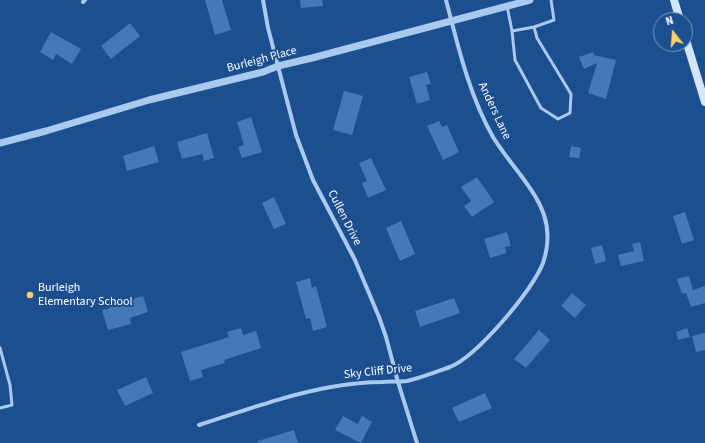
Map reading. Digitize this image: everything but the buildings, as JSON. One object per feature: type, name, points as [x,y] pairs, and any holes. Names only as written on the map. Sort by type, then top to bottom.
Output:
[{"type":"main road","points":[[674,0],[678,12]]},
{"type":"main road","points":[[690,52],[705,102]]},
{"type":"street","name":"Cullen Drive","points":[[263,0],[268,28],[296,135],[314,180],[363,278],[386,337],[417,443]]},
{"type":"street","name":"Anders Lane","points":[[446,0],[469,81],[484,118],[493,136],[530,190],[544,215],[547,244]]},
{"type":"street","name":"Burleigh Place","points":[[0,143],[46,131],[149,100],[263,72],[278,66],[530,0]]},
{"type":"street","name":"Sky Cliff Drive","points":[[199,425],[292,395],[359,384],[398,382],[420,378],[451,366],[473,352],[525,293],[542,265],[547,244]]},
{"type":"lane","points":[[512,31],[534,27],[554,20],[551,0]]},
{"type":"lane","points":[[507,6],[512,31],[515,60],[541,108],[558,119],[570,113],[571,94],[537,38],[534,27]]},
{"type":"lane","points":[[0,348],[10,385],[12,405],[0,408]]},
{"type":"place","name":"Burleigh Elementary School","points":[[30,295]]}]
